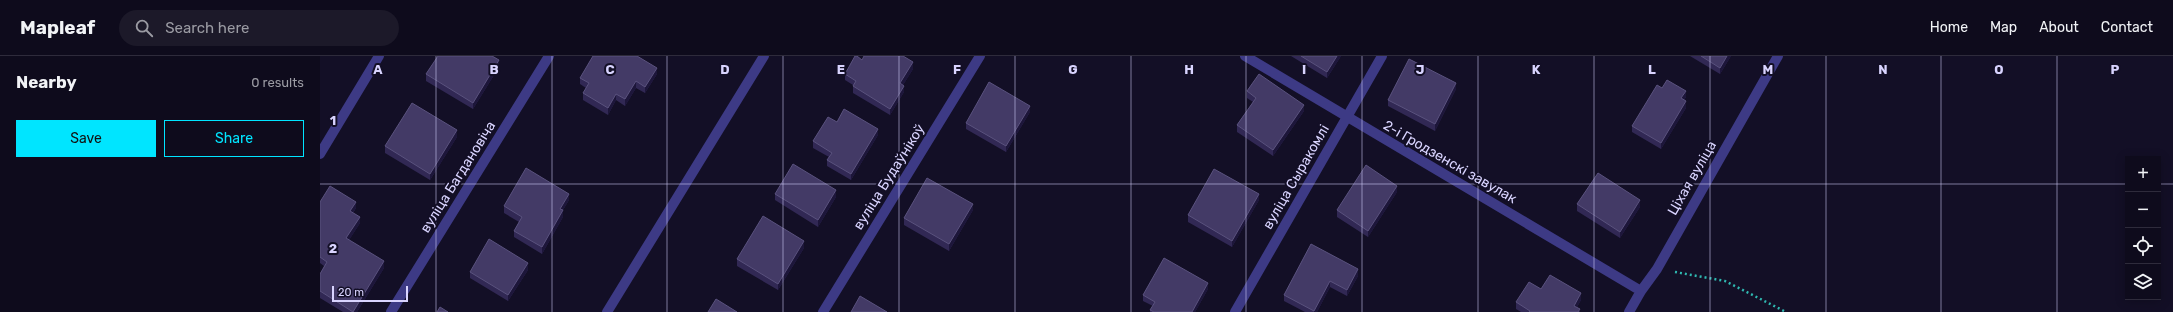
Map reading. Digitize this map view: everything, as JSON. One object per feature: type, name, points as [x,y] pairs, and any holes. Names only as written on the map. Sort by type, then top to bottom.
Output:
[{"type":"street","points":[[320,154],[379,56]]},
{"type":"street","name":"вуліца Багдановіча","points":[[390,312],[549,56]]},
{"type":"street","points":[[607,312],[764,56]]},
{"type":"street","name":"вуліца Будаўнікоў","points":[[823,312],[980,56]]},
{"type":"street","name":"2-і Гродзенскі завулак","points":[[1246,56],[1640,291]]},
{"type":"street","name":"вуліца Сыракомлі","points":[[1235,312],[1382,56]]},
{"type":"street","name":"Ціхая вуліца","points":[[1629,312],[1640,291],[1657,269],[1778,56]]},
{"type":"path","points":[[1657,269],[1725,281],[1786,312]]},
{"type":"building","points":[[438,56],[492,56],[499,60],[473,103],[426,74]]},
{"type":"building","points":[[593,56],[637,56],[657,68],[645,87],[636,81],[625,99],[616,94],[608,108],[583,93],[589,83],[580,78]]},
{"type":"building","points":[[855,56],[862,60],[864,56],[903,56],[913,62],[900,83],[904,86],[890,109],[853,86],[856,81],[845,74]]},
{"type":"building","points":[[1301,56],[1337,56],[1327,72]]},
{"type":"building","points":[[1701,56],[1727,56],[1720,68]]},
{"type":"building","points":[[1409,59],[1456,83],[1435,124],[1388,100]]},
{"type":"building","points":[[1259,74],[1304,105],[1273,150],[1237,125],[1256,98],[1247,91]]},
{"type":"building","points":[[1667,80],[1686,91],[1681,98],[1686,101],[1661,143],[1632,126],[1657,85],[1662,88]]},
{"type":"building","points":[[989,82],[1030,106],[1006,146],[966,123]]},
{"type":"building","points":[[412,103],[457,130],[430,174],[385,146]]},
{"type":"building","points":[[844,109],[878,129],[851,174],[827,160],[832,153],[813,141],[828,117],[837,122]]},
{"type":"building","points":[[793,164],[836,190],[818,220],[775,194]]},
{"type":"building","points":[[1366,165],[1397,186],[1368,231],[1337,210]]},
{"type":"building","points":[[526,168],[569,194],[560,209],[563,210],[542,247],[514,231],[522,217],[504,206]]},
{"type":"building","points":[[1214,169],[1259,194],[1232,241],[1188,215]]},
{"type":"building","points":[[1598,173],[1640,200],[1620,232],[1577,204]]},
{"type":"building","points":[[927,178],[973,204],[949,244],[904,218]]},
{"type":"building","points":[[330,186],[356,202],[350,211],[360,217],[346,238],[384,261],[353,312],[320,291],[320,274],[327,262],[320,257],[320,202]]},
{"type":"building","points":[[763,216],[804,241],[778,284],[737,259]]},
{"type":"building","points":[[489,239],[528,263],[508,295],[470,272]]},
{"type":"building","points":[[1311,244],[1358,269],[1347,290],[1330,281],[1314,311],[1284,295]]},
{"type":"building","points":[[1164,258],[1208,283],[1192,312],[1154,312],[1150,310],[1155,302],[1143,295]]},
{"type":"building","points":[[1550,275],[1581,293],[1574,306],[1580,309],[1578,312],[1529,312],[1530,311],[1516,302],[1529,282],[1541,289]]},
{"type":"building","points":[[860,296],[887,312],[851,312]]},
{"type":"building","points":[[716,299],[737,312],[708,312]]},
{"type":"building","points":[[440,307],[448,312],[437,312]]}]
